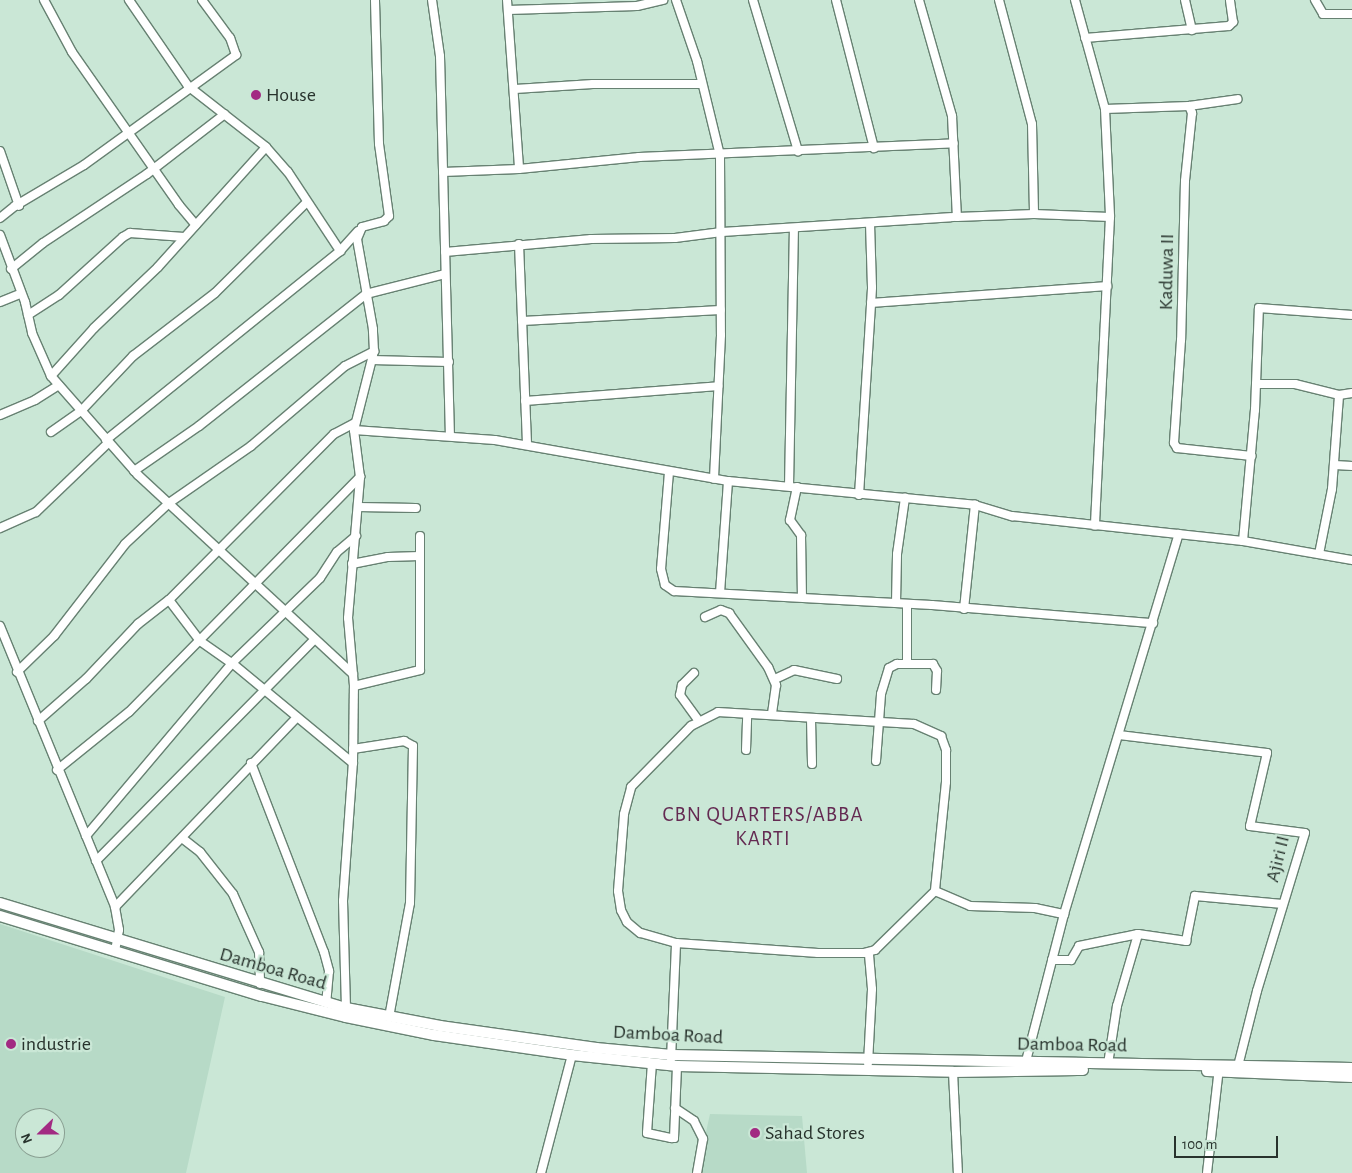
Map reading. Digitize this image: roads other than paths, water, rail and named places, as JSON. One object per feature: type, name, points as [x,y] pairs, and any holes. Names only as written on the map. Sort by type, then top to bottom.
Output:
[{"type":"main road","name":"Damboa Road","points":[[0,903],[260,984],[346,1008],[520,1039],[673,1062],[953,1072],[1025,1065],[1108,1064],[1219,1068]]},
{"type":"main road","points":[[21,922],[24,910]]},
{"type":"main road","name":"Damboa Road","points":[[0,916],[262,996],[346,1018],[434,1035],[572,1055],[652,1063],[868,1058],[1025,1065],[1352,1068]]},
{"type":"main road","name":"Damboa Road","points":[[1238,1068],[1352,1077]]},
{"type":"street","points":[[44,0],[72,52],[196,225]]},
{"type":"street","points":[[130,0],[192,89],[266,147],[288,172],[307,202],[320,216],[340,251]]},
{"type":"street","points":[[0,218],[129,134],[236,55],[230,38],[202,0]]},
{"type":"street","points":[[0,528],[36,512],[107,441],[340,251],[358,231],[389,216],[379,144],[375,0]]},
{"type":"street","points":[[432,0],[440,56],[450,435]]},
{"type":"street","points":[[507,0],[515,89],[519,169]]},
{"type":"street","points":[[508,10],[637,6],[663,0]]},
{"type":"street","points":[[676,0],[702,84],[720,155],[722,232],[721,310],[714,479]]},
{"type":"street","points":[[754,0],[798,151]]},
{"type":"street","points":[[836,0],[874,148]]},
{"type":"street","points":[[919,0],[945,85],[954,143],[957,217]]},
{"type":"street","points":[[999,0],[1032,124],[1034,214]]},
{"type":"street","points":[[1075,0],[1105,109],[1110,217],[1096,526]]},
{"type":"street","points":[[1185,0],[1192,30]]},
{"type":"street","points":[[1085,38],[1232,25],[1230,0]]},
{"type":"street","points":[[1315,0],[1323,14],[1352,14]]},
{"type":"street","points":[[515,89],[702,84]]},
{"type":"street","points":[[1105,109],[1189,106],[1238,100]]},
{"type":"street","name":"Kaduwa II","points":[[1189,106],[1193,124],[1185,181],[1182,330],[1174,443],[1177,448],[1252,456]]},
{"type":"street","points":[[11,269],[154,168],[225,114]]},
{"type":"street","points":[[443,172],[519,169],[639,157],[720,155],[954,143]]},
{"type":"street","points":[[51,376],[196,225],[266,147]]},
{"type":"street","points":[[0,152],[19,206]]},
{"type":"street","points":[[51,432],[81,411],[133,356],[215,293],[307,202]]},
{"type":"street","points":[[445,252],[591,239],[675,238],[722,232],[957,217],[1034,214],[1110,217]]},
{"type":"street","points":[[859,495],[870,303],[870,224]]},
{"type":"street","points":[[794,228],[793,487],[790,520],[801,535],[802,597]]},
{"type":"street","points":[[346,1008],[343,901],[353,763],[354,686],[348,618],[360,477],[355,426],[374,351],[358,231]]},
{"type":"street","points":[[28,315],[59,295],[123,237],[130,233],[184,237]]},
{"type":"street","points":[[0,235],[51,376],[134,471],[221,550],[314,640],[353,674]]},
{"type":"street","points":[[518,244],[527,444]]},
{"type":"street","points":[[134,471],[199,426],[366,294],[446,274]]},
{"type":"street","points":[[870,303],[1107,286]]},
{"type":"street","points":[[0,302],[20,294]]},
{"type":"street","points":[[1243,541],[1252,456],[1259,308],[1352,315]]},
{"type":"street","points":[[522,322],[721,310]]},
{"type":"street","points":[[17,672],[54,636],[125,544],[170,503],[251,446],[345,366],[374,351]]},
{"type":"street","points":[[372,360],[449,362]]},
{"type":"street","points":[[1256,384],[1295,384],[1339,395],[1352,393]]},
{"type":"street","points":[[0,415],[35,400],[59,385]]},
{"type":"street","points":[[525,401],[718,386]]},
{"type":"street","points":[[1319,554],[1335,465],[1339,395]]},
{"type":"street","points":[[38,721],[86,679],[138,624],[169,600],[221,550],[334,434],[355,426],[527,444],[669,472],[728,481],[975,505],[1012,516],[1243,541],[1352,560]]},
{"type":"street","points":[[1335,465],[1352,466]]},
{"type":"street","points":[[669,472],[662,579],[674,591],[896,603],[1153,623]]},
{"type":"street","points":[[57,770],[129,712],[360,477]]},
{"type":"street","points":[[720,593],[728,481]]},
{"type":"street","points":[[896,603],[897,554],[905,498]]},
{"type":"street","points":[[964,608],[975,505]]},
{"type":"street","points":[[358,507],[416,508]]},
{"type":"street","points":[[1025,1065],[1064,914],[1179,534]]},
{"type":"street","points":[[86,836],[232,663],[286,613],[320,578],[337,552],[356,536]]},
{"type":"street","points":[[354,686],[420,670],[420,536]]},
{"type":"street","points":[[352,564],[388,557],[420,556]]},
{"type":"street","points":[[169,600],[200,641],[232,663],[263,691],[353,763]]},
{"type":"street","points":[[907,604],[907,663]]},
{"type":"street","points":[[705,618],[721,610],[729,613],[775,678],[776,700],[772,714]]},
{"type":"street","points":[[0,626],[57,770],[115,906],[119,930],[115,951]]},
{"type":"street","points":[[96,861],[314,640]]},
{"type":"street","points":[[876,761],[884,678],[889,668],[907,663],[933,664],[937,671],[936,690]]},
{"type":"street","points":[[775,678],[794,670],[837,679]]},
{"type":"street","points":[[694,674],[682,685],[680,695],[698,720]]},
{"type":"street","points":[[718,712],[772,714],[811,719],[914,724],[941,736],[946,750],[946,782],[935,891],[869,952],[818,952],[676,943],[640,933],[627,922],[620,910],[618,891],[624,814],[629,792],[638,777],[698,720],[718,712]]},
{"type":"street","points":[[746,750],[747,714]]},
{"type":"street","points":[[115,906],[182,838],[251,763],[297,718]]},
{"type":"street","points":[[811,719],[812,764]]},
{"type":"street","name":"Ajiri II","points":[[1119,735],[1267,753],[1250,826],[1305,833],[1283,904],[1238,1068]]},
{"type":"street","points":[[353,749],[404,741],[413,746],[410,903],[389,1017]]},
{"type":"street","points":[[251,763],[324,952],[329,971],[326,1003]]},
{"type":"street","points":[[182,838],[200,852],[233,894],[260,952],[260,984]]},
{"type":"street","points":[[935,891],[970,906],[1035,908],[1064,914]]},
{"type":"street","points":[[1052,960],[1071,960],[1079,946],[1138,934],[1186,941],[1195,896],[1283,904]]},
{"type":"street","points":[[1108,1064],[1117,1006],[1138,934]]},
{"type":"street","points":[[652,1063],[647,1133],[674,1138],[673,1062],[676,943]]},
{"type":"street","points":[[868,1070],[872,989],[869,952]]},
{"type":"street","points":[[541,1173],[572,1055]]},
{"type":"street","points":[[1207,1173],[1219,1068]]},
{"type":"street","points":[[953,1072],[958,1173]]},
{"type":"street","points":[[675,1108],[694,1121],[703,1139],[697,1173]]},
{"type":"place","name":"House","points":[[256,95]]},
{"type":"place","name":"industrie","points":[[11,1044]]},
{"type":"place","name":"Sahad Stores","points":[[755,1133]]},
{"type":"district","name":"CBN QUARTERS/ABBA KARTI","points":[[763,827]]}]
